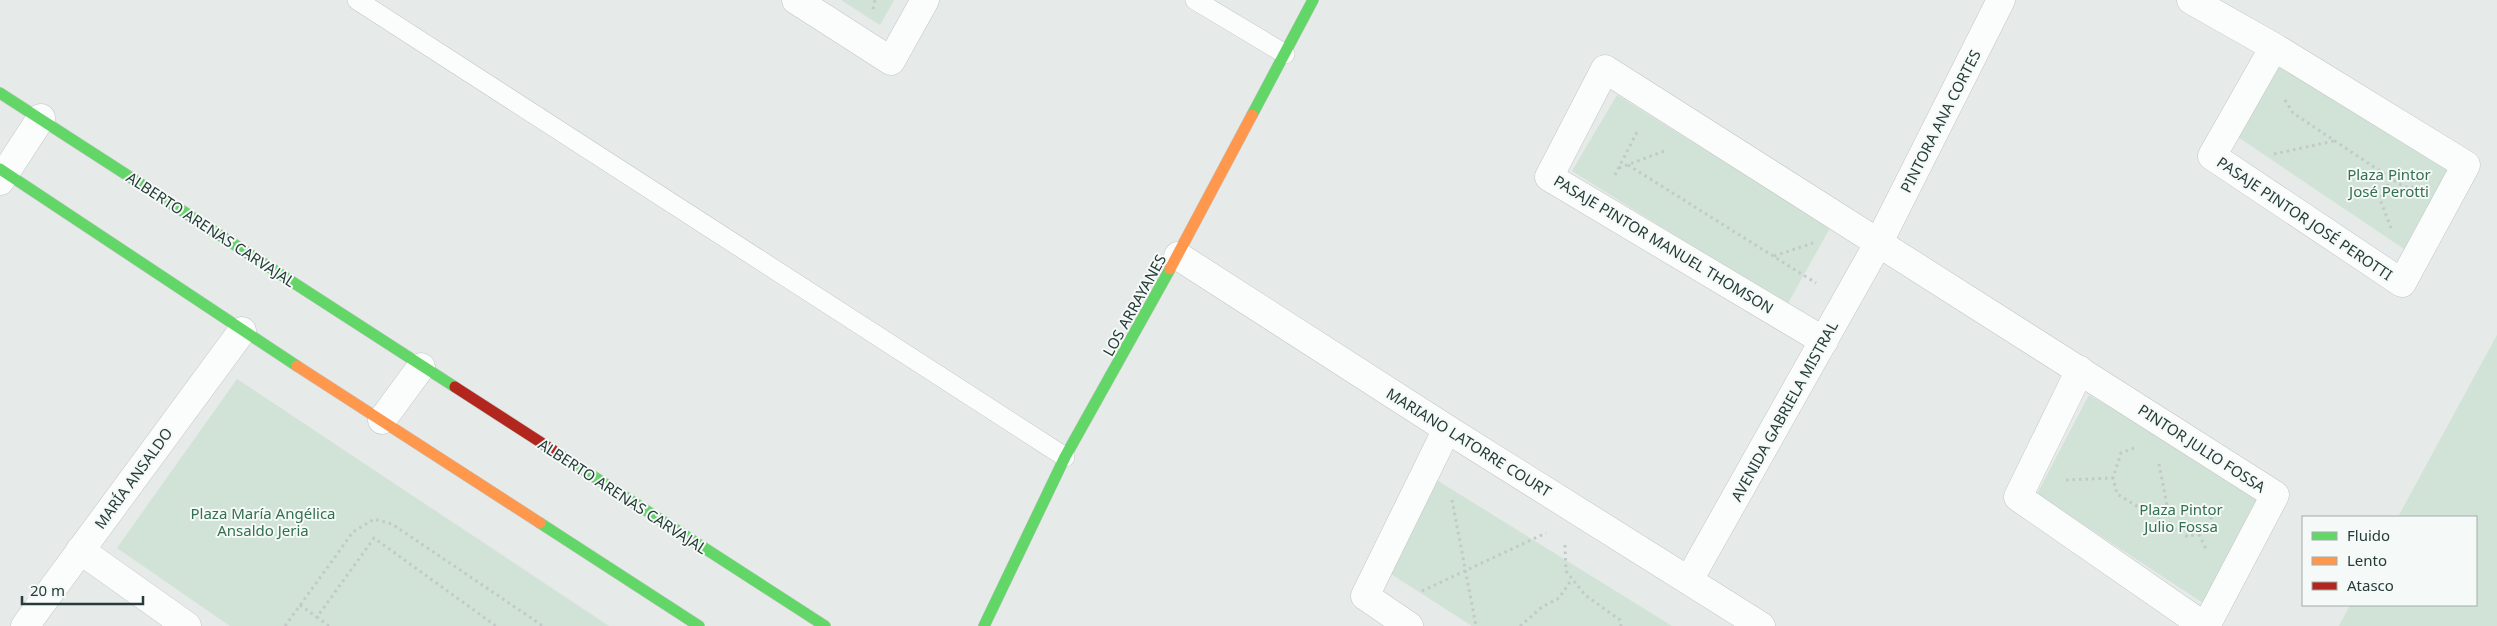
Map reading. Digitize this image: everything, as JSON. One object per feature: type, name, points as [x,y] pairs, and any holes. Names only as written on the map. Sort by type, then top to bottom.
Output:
[{"type":"street","points":[[796,0],[891,61],[925,0]]},
{"type":"street","name":"LOS ARRAYANES","points":[[984,626],[1065,457],[1178,256],[1313,0]]},
{"type":"street","name":"PINTORA ANA CORTES","points":[[1879,242],[2001,0]]},
{"type":"street","points":[[2191,0],[2269,56]]},
{"type":"street","name":"PASAJE PINTOR JOSÉ PEROTTI","points":[[2269,56],[2466,165],[2402,282],[2212,156],[2269,56]]},
{"type":"street","name":"PASAJE PINTOR MANUEL THOMSON","points":[[1824,341],[1549,177],[1605,69],[1879,242]]},
{"type":"street","name":"ALBERTO ARENAS CARVAJAL","points":[[0,93],[825,626]]},
{"type":"street","points":[[41,118],[2,174],[382,420],[688,623]]},
{"type":"street","name":"AVENIDA GABRIELA MISTRAL","points":[[1689,580],[1879,242]]},
{"type":"street","name":"PINTOR JULIO FOSSA","points":[[1879,242],[2080,370],[2275,496],[2205,626],[2018,497],[2080,370]]},
{"type":"street","name":"MARIANO LATORRE COURT","points":[[1178,256],[1447,429],[1574,520],[1689,580],[1761,626]]},
{"type":"street","name":"MARÍA ANSALDO","points":[[25,626],[242,331]]},
{"type":"street","points":[[382,420],[422,367]]},
{"type":"street","points":[[1409,626],[1365,596],[1447,429]]},
{"type":"street","points":[[80,550],[187,626]]},
{"type":"lane","points":[[357,0],[1065,457]]},
{"type":"lane","points":[[1195,0],[1285,54]]},
{"type":"path","points":[[2269,56],[2293,113],[2404,188],[2455,186]]},
{"type":"path","points":[[1600,206],[1654,100]]},
{"type":"path","points":[[1618,169],[1707,133]]},
{"type":"path","points":[[2225,164],[2335,141]]},
{"type":"path","points":[[1628,165],[1846,302]]},
{"type":"path","points":[[2141,450],[2134,448],[2121,453],[2113,478],[2117,494],[2188,537],[2199,534],[2211,520],[2218,504]]},
{"type":"path","points":[[2165,464],[2158,459],[2172,526]]},
{"type":"path","points":[[2025,483],[2113,478]]},
{"type":"path","points":[[1452,498],[1476,626]]},
{"type":"path","points":[[2211,498],[2218,504],[2269,508]]},
{"type":"path","points":[[285,626],[353,532],[374,519],[392,524],[542,626]]},
{"type":"path","points":[[1574,520],[1566,571],[1585,596],[1620,620],[1621,626]]},
{"type":"path","points":[[1384,609],[1574,520]]},
{"type":"path","points":[[317,617],[374,538],[496,626]]},
{"type":"path","points":[[1520,626],[1542,607],[1559,598],[1572,579]]},
{"type":"path","points":[[300,604],[329,626]]},
{"type":"green space","points":[[841,0],[894,0],[880,25]]},
{"type":"green space","name":"Plaza Pintor José Perotti","points":[[2279,61],[2453,167],[2407,251],[2235,135]]},
{"type":"green space","points":[[1617,95],[1830,228],[1787,305],[1572,171]]},
{"type":"green space","points":[[2497,335],[2497,626],[2339,626],[2349,606],[2477,606],[2477,516],[2399,516]]},
{"type":"green space","name":"Plaza María Angélica Ansaldo Jeria","points":[[237,379],[609,626],[230,626],[117,548]]},
{"type":"green space","name":"Plaza Pintor Julio Fossa","points":[[2089,395],[2264,496],[2203,603],[2037,494]]},
{"type":"green space","points":[[1435,479],[1672,626],[1472,626],[1391,574]]},
{"type":"traffic: fast","points":[[1252,115],[1313,0]]},
{"type":"traffic: fast","points":[[0,93],[455,387]]},
{"type":"traffic: fast","points":[[0,169],[297,366]]},
{"type":"traffic: fast","points":[[984,626],[1065,457],[1170,269]]},
{"type":"traffic: fast","points":[[565,458],[825,626]]},
{"type":"traffic: fast","points":[[540,523],[699,626]]},
{"type":"traffic: slow","points":[[1170,269],[1252,115]]},
{"type":"traffic: slow","points":[[297,366],[540,523]]},
{"type":"traffic: jam","points":[[455,387],[565,458]]}]
